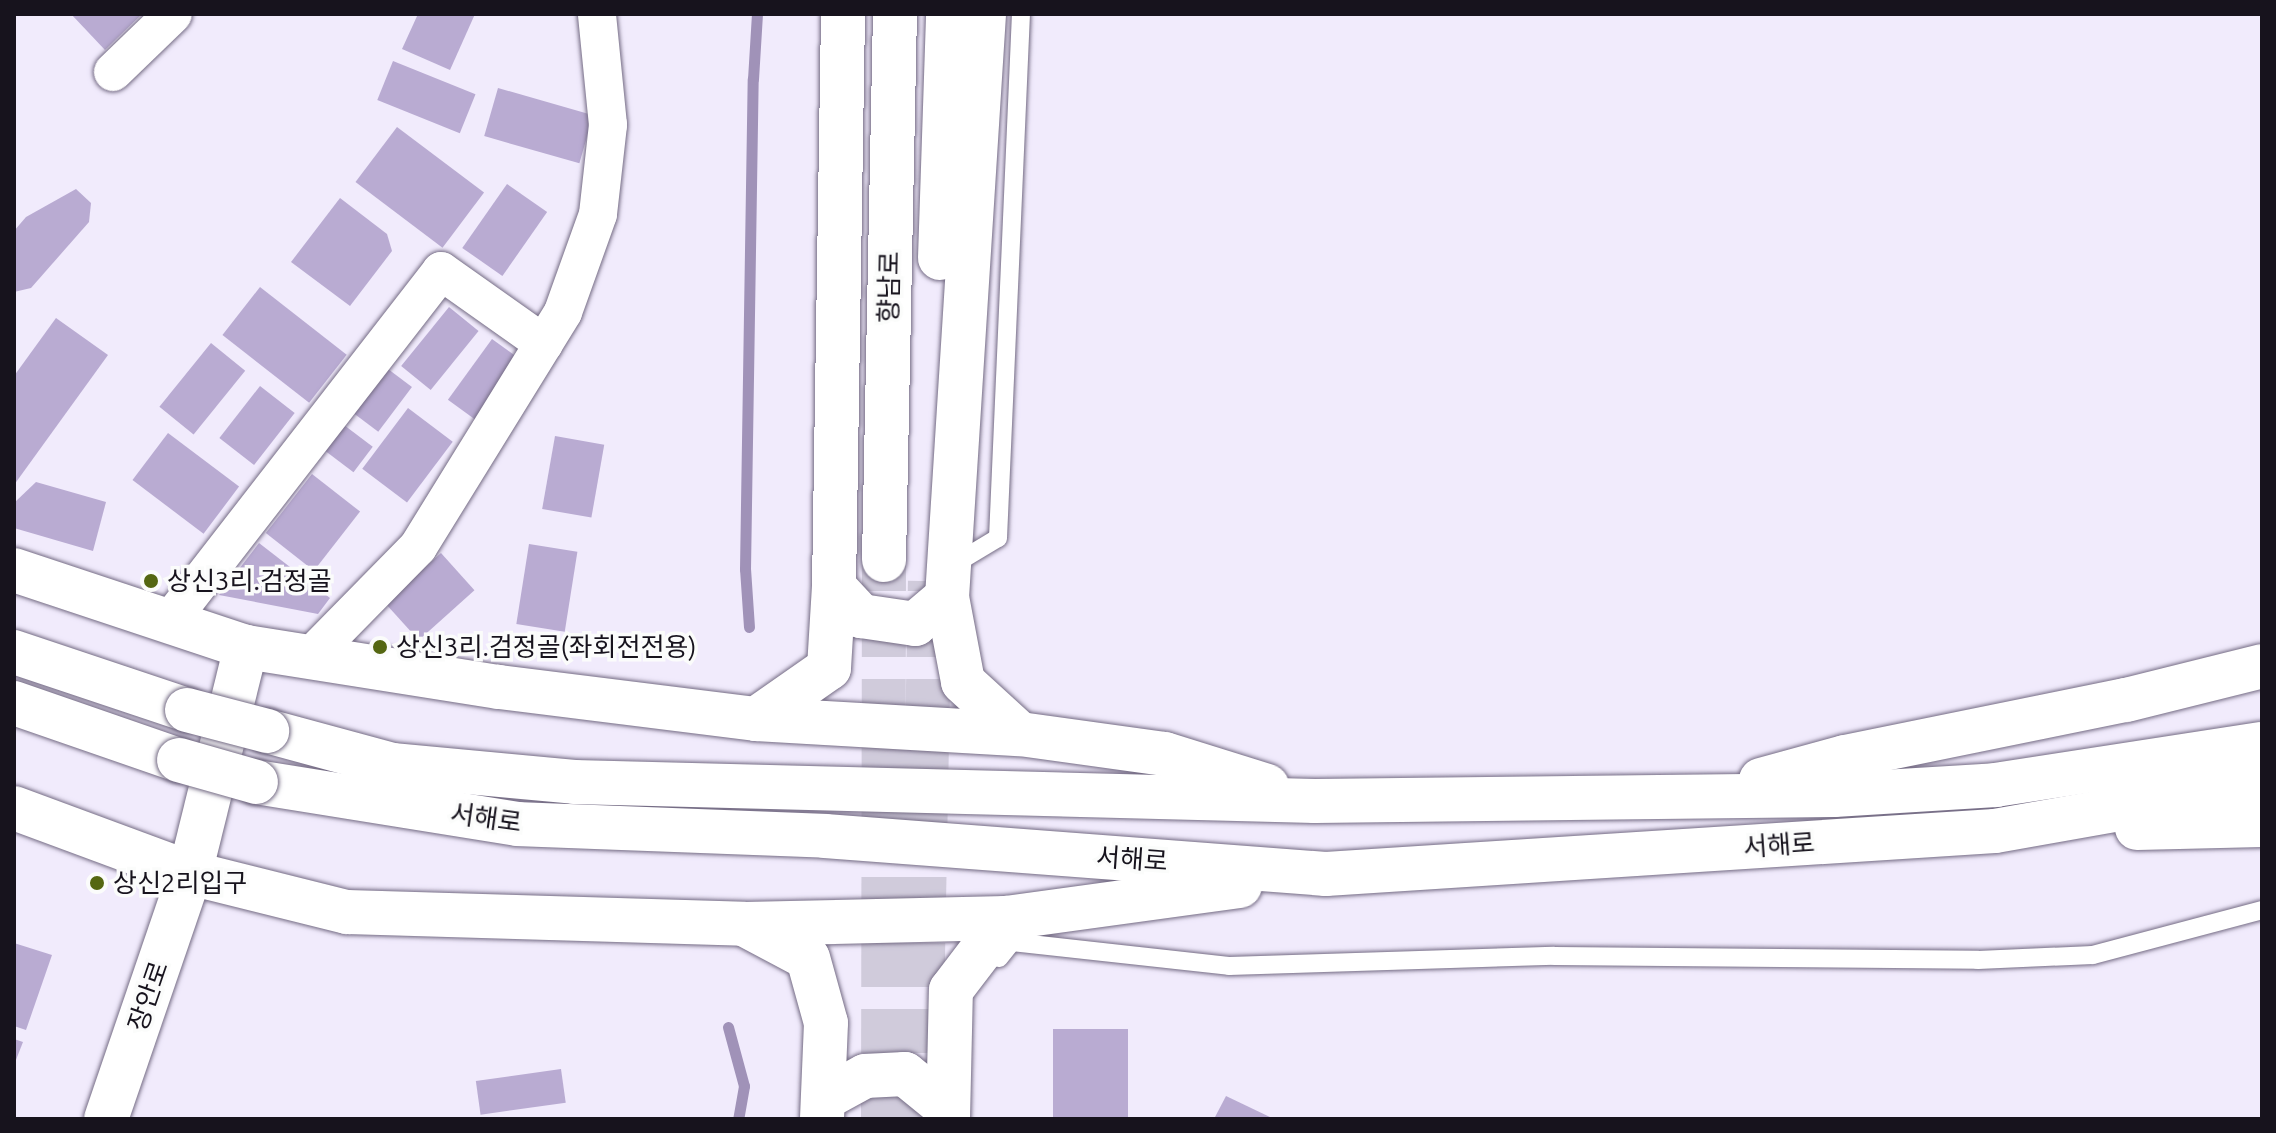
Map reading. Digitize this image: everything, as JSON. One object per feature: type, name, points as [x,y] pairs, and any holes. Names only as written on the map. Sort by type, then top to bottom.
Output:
[{"type":"main road","points":[[756,719],[829,668],[834,587],[843,14]]},
{"type":"main road","name":"향남로","points":[[884,560],[895,14]]},
{"type":"main road","name":"향남로","points":[[942,573],[948,14]]},
{"type":"main road","points":[[984,14],[942,573],[963,682],[1020,734]]},
{"type":"main road","points":[[14,570],[246,647],[499,687],[756,719],[1020,734],[1165,754],[1315,801]]},
{"type":"main road","points":[[834,587],[861,616],[915,624],[942,573]]},
{"type":"main road","name":"장안로","points":[[106,1119],[190,873],[246,647]]},
{"type":"main road","name":"서해로","points":[[14,652],[187,710],[392,765],[574,782],[1315,801],[1834,795],[1996,785],[2262,744]]},
{"type":"main road","points":[[1701,797],[1845,757],[2126,700],[2262,666]]},
{"type":"main road","name":"서해로","points":[[14,703],[179,760],[256,782],[518,824],[825,836],[1326,874],[1995,831],[2262,784]]},
{"type":"main road","points":[[14,808],[190,873],[347,912],[744,924],[988,957],[1326,874]]},
{"type":"main road","points":[[1995,831],[2262,825]]},
{"type":"main road","points":[[744,924],[808,958],[826,1023],[822,1109]]},
{"type":"main road","points":[[948,1114],[951,990],[988,957]]},
{"type":"main road","points":[[822,1109],[865,1076],[905,1074],[948,1114]]},
{"type":"street","points":[[113,72],[173,14]]},
{"type":"street","points":[[310,657],[418,547],[563,312],[598,214],[608,125],[597,14]]},
{"type":"street","points":[[169,622],[441,271],[544,344]]},
{"type":"lane","points":[[942,573],[998,538],[1021,14]]},
{"type":"lane","points":[[988,957],[1012,942],[1229,966],[1554,956],[1978,960],[2093,955],[2262,910]]},
{"type":"building","points":[[71,14],[142,14],[105,50]]},
{"type":"building","points":[[418,14],[475,14],[450,70],[402,49]]},
{"type":"building","points":[[393,61],[476,94],[460,133],[377,100]]},
{"type":"building","points":[[498,88],[593,115],[579,163],[484,136]]},
{"type":"building","points":[[397,127],[484,193],[443,248],[355,182]]},
{"type":"building","points":[[507,184],[547,212],[502,276],[462,248]]},
{"type":"building","points":[[76,189],[91,203],[89,222],[31,288],[14,292],[14,231],[26,217]]},
{"type":"building","points":[[340,198],[387,234],[392,251],[350,306],[291,262]]},
{"type":"building","points":[[260,287],[347,355],[309,403],[222,335]]},
{"type":"building","points":[[449,307],[479,331],[431,390],[401,366]]},
{"type":"building","points":[[56,318],[108,355],[14,485],[14,376]]},
{"type":"building","points":[[492,339],[522,361],[478,421],[448,400]]},
{"type":"building","points":[[211,343],[245,371],[194,434],[159,407]]},
{"type":"building","points":[[388,369],[412,387],[378,432],[354,414]]},
{"type":"building","points":[[260,386],[295,413],[254,465],[219,438]]},
{"type":"building","points":[[408,408],[453,442],[407,502],[362,469]]},
{"type":"building","points":[[340,422],[373,447],[353,472],[321,448]]},
{"type":"building","points":[[168,433],[239,487],[204,534],[132,480]]},
{"type":"building","points":[[555,436],[604,445],[591,518],[542,509]]},
{"type":"building","points":[[312,474],[360,512],[314,571],[266,533]]},
{"type":"building","points":[[36,482],[106,502],[93,551],[14,528],[14,503]]},
{"type":"building","points":[[259,543],[330,598],[318,614],[219,595]]},
{"type":"building","points":[[529,544],[577,552],[565,632],[516,624]]},
{"type":"building","points":[[441,553],[474,590],[419,640],[385,603]]},
{"type":"building","points":[[14,943],[52,955],[26,1030],[14,1026]]},
{"type":"building","points":[[1053,1029],[1128,1029],[1128,1119],[1053,1119]]},
{"type":"building","points":[[14,1039],[23,1042],[14,1065]]},
{"type":"building","points":[[561,1069],[566,1103],[481,1115],[476,1081]]},
{"type":"building","points":[[1226,1096],[1274,1119],[1214,1119]]},
{"type":"waterway","points":[[749,627],[745,569],[753,79],[757,14]]},
{"type":"waterway","points":[[728,1027],[744,1086],[738,1119]]},
{"type":"tunnel","points":[[883,1119],[884,560]]},
{"type":"tunnel","points":[[920,1119],[930,581]]},
{"type":"place","name":"상신3리.검정골","points":[[151,581]]},
{"type":"place","name":"상신3리.검정골(좌회전전용)","points":[[380,647]]},
{"type":"place","name":"상신2리입구","points":[[97,883]]}]
